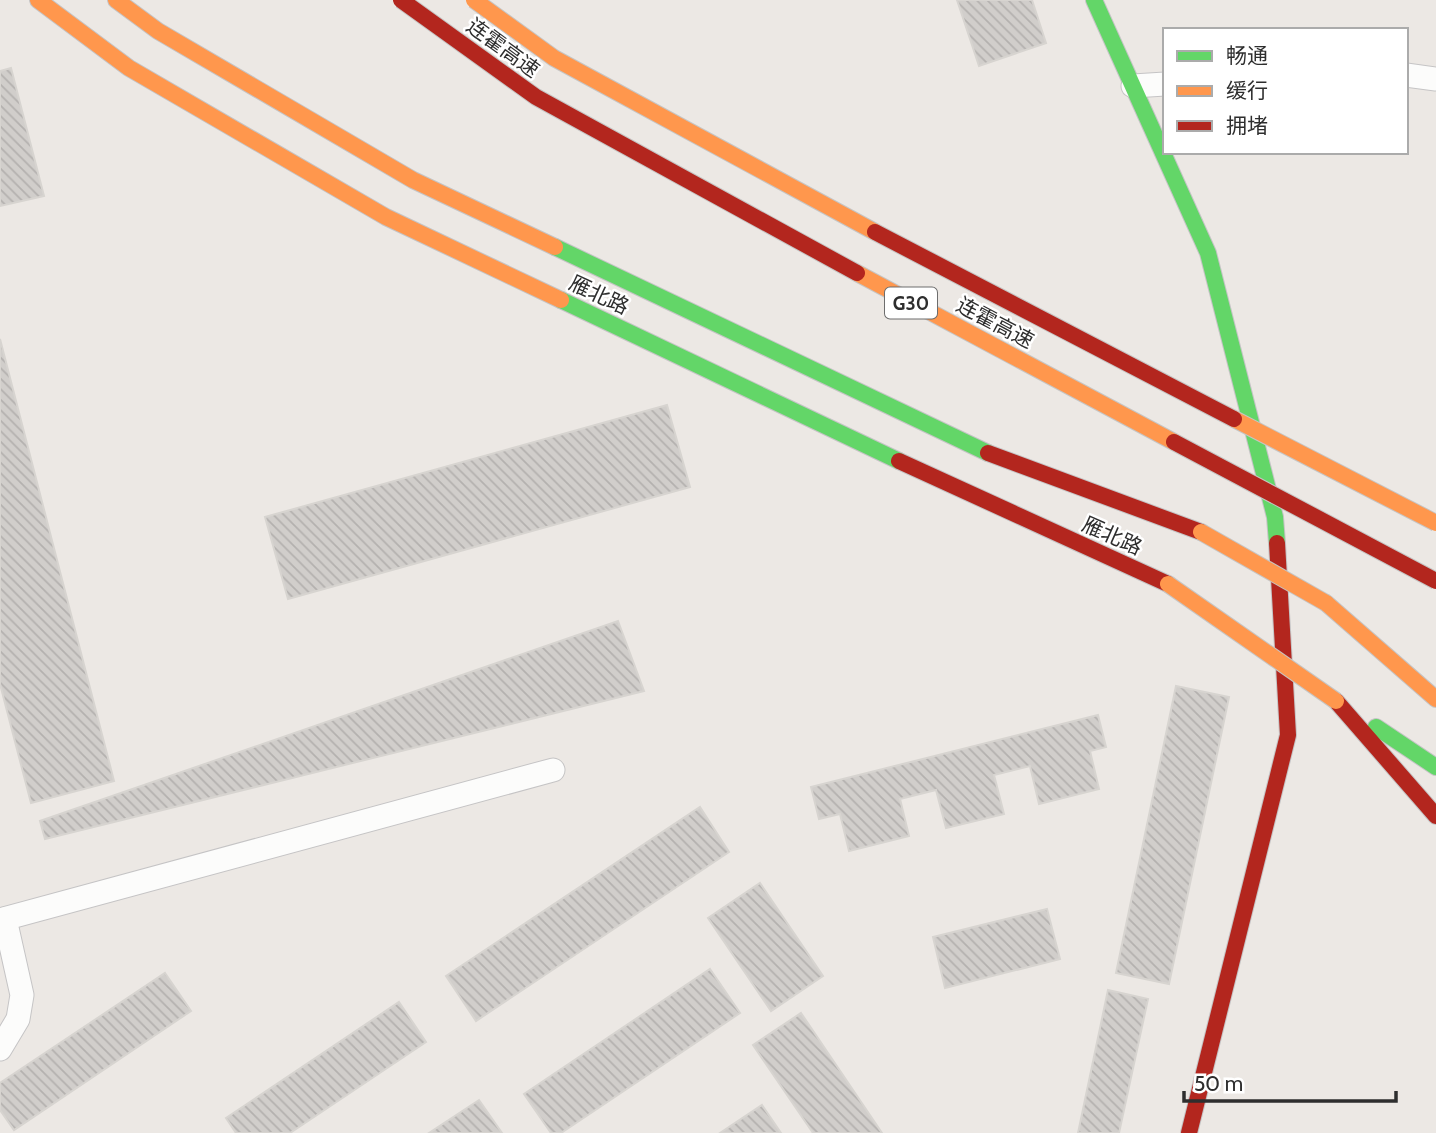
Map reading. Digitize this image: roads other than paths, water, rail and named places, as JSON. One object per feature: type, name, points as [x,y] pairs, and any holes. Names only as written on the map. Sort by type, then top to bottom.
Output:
[{"type":"main road","name":"雁北路","points":[[38,0],[129,68],[386,217],[965,492],[1168,584],[1336,701]]},
{"type":"main road","name":"雁北路","points":[[116,0],[158,32],[413,180],[989,454],[1201,532],[1326,603]]},
{"type":"main road","name":"连霍高速","points":[[401,0],[536,97],[906,300],[1436,581]]},
{"type":"main road","name":"连霍高速","points":[[474,0],[566,65],[932,263],[1436,523]]},
{"type":"main road","points":[[1094,0],[1163,153]]},
{"type":"main road","points":[[1164,154],[1208,253],[1275,517],[1288,735],[1189,1133]]},
{"type":"main road","points":[[1326,603],[1414,657]]},
{"type":"main road","points":[[1326,603],[1436,699]]},
{"type":"main road","points":[[1336,701],[1436,766]]},
{"type":"main road","points":[[1336,701],[1436,801]]},
{"type":"main road","points":[[1336,701],[1436,816]]},
{"type":"street","points":[[1408,75],[1436,79]]},
{"type":"street","points":[[1133,86],[1163,84]]},
{"type":"street","points":[[0,1049],[18,1020],[22,995],[3,919],[553,770]]}]
